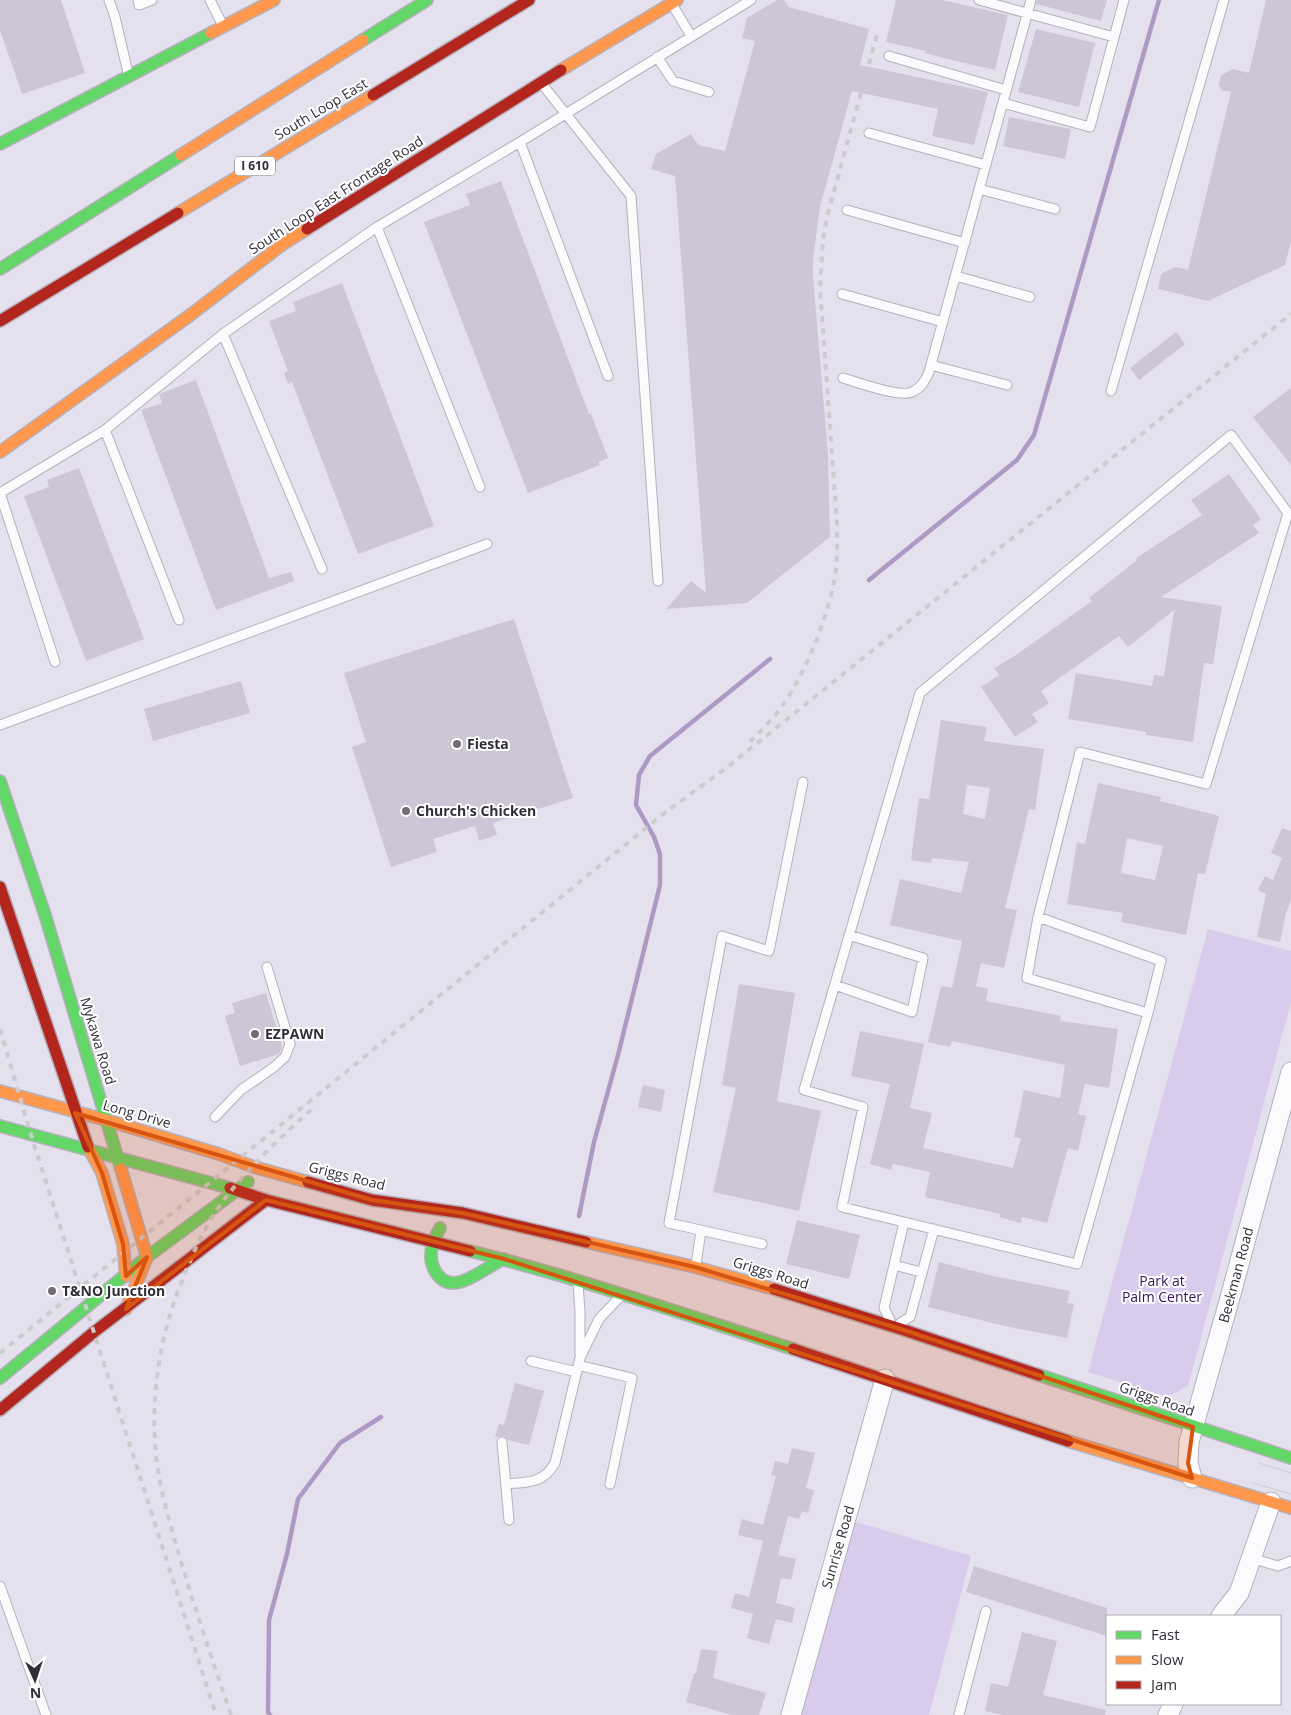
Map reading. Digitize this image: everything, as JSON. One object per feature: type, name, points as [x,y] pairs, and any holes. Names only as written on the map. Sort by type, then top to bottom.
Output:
[{"type":"main road","points":[[0,144],[274,0]]},
{"type":"main road","points":[[0,269],[427,0]]},
{"type":"main road","name":"South Loop East","points":[[0,321],[529,0]]},
{"type":"main road","points":[[509,12],[541,2]]},
{"type":"main road","name":"South Loop East Frontage Road","points":[[0,452],[189,316],[284,244],[540,82],[675,2]]},
{"type":"main road","name":"Mykawa Road","points":[[0,781],[13,834],[127,1186],[147,1258]]},
{"type":"main road","points":[[0,886],[16,924],[75,1112],[89,1150],[102,1173],[123,1244],[126,1276]]},
{"type":"main road","name":"Long Drive","points":[[0,1091],[106,1120],[264,1169]]},
{"type":"main road","points":[[0,1126],[238,1190],[266,1200],[504,1259],[885,1379],[1062,1439],[1291,1508]]},
{"type":"main road","points":[[0,1378],[147,1258],[264,1169]]},
{"type":"main road","name":"Griggs Road","points":[[264,1169],[372,1200],[463,1213],[695,1267],[777,1290],[1291,1458]]},
{"type":"main road","points":[[0,1410],[94,1332],[266,1200]]},
{"type":"main road","points":[[463,1213],[450,1219],[438,1229],[430,1257],[433,1268],[438,1276],[448,1282],[461,1282],[472,1278],[494,1262],[504,1259]]},
{"type":"main road","points":[[126,1309],[147,1258]]},
{"type":"street","name":"Beekman Road","points":[[1192,1478],[1188,1463],[1189,1442],[1291,1072]]},
{"type":"street","name":"Sunrise Road","points":[[791,1715],[885,1379]]},
{"type":"street","points":[[1222,1615],[1239,1593],[1272,1502]]},
{"type":"lane","points":[[108,0],[115,17],[128,76]]},
{"type":"lane","points":[[138,0],[139,4],[152,0]]},
{"type":"lane","points":[[210,0],[223,27]]},
{"type":"lane","points":[[55,662],[0,493],[105,430],[222,334],[377,227],[520,142],[751,0]]},
{"type":"lane","points":[[979,0],[1114,38]]},
{"type":"lane","points":[[843,378],[894,393],[910,394],[923,385],[931,365],[956,276],[1031,0]]},
{"type":"lane","points":[[1003,103],[1090,127],[1124,0]]},
{"type":"lane","points":[[1111,391],[1224,0]]},
{"type":"lane","points":[[675,2],[692,36]]},
{"type":"lane","points":[[889,56],[1006,90]]},
{"type":"lane","points":[[657,57],[673,81],[709,92]]},
{"type":"lane","points":[[540,82],[631,196],[658,581]]},
{"type":"lane","points":[[869,133],[986,165]]},
{"type":"lane","points":[[520,142],[608,376]]},
{"type":"lane","points":[[979,189],[1055,209]]},
{"type":"lane","points":[[847,210],[965,242]]},
{"type":"lane","points":[[377,227],[480,487]]},
{"type":"lane","points":[[956,276],[1030,298]]},
{"type":"lane","points":[[842,294],[943,322]]},
{"type":"lane","points":[[222,334],[322,569]]},
{"type":"lane","points":[[931,365],[1007,386]]},
{"type":"lane","points":[[105,430],[179,620]]},
{"type":"lane","points":[[1038,917],[1160,961],[1148,1013],[1077,1264],[842,1208],[863,1107],[804,1090],[920,693],[1231,435],[1288,513],[1206,784],[1080,752],[1038,917],[1027,978],[1148,1013]]},
{"type":"lane","points":[[0,725],[487,544]]},
{"type":"lane","points":[[762,1244],[669,1223],[722,936],[769,951],[803,782]]},
{"type":"lane","points":[[835,986],[912,1012],[923,958],[849,935]]},
{"type":"lane","points":[[216,1117],[241,1090],[285,1057],[290,1044],[267,967]]},
{"type":"lane","points":[[904,1222],[884,1308],[894,1327],[910,1317],[934,1229]]},
{"type":"lane","points":[[695,1267],[701,1231]]},
{"type":"lane","points":[[894,1265],[921,1272]]},
{"type":"lane","points":[[506,1484],[541,1479],[550,1472],[555,1463],[578,1365],[580,1311],[578,1282]]},
{"type":"lane","points":[[578,1365],[599,1319],[622,1295]]},
{"type":"lane","points":[[531,1361],[578,1365],[632,1378],[610,1484]]},
{"type":"lane","points":[[502,1442],[509,1520]]},
{"type":"lane","points":[[1251,1558],[1278,1566],[1291,1561]]},
{"type":"lane","points":[[0,1586],[46,1715]]},
{"type":"lane","points":[[959,1715],[986,1611]]},
{"type":"highlighted area","points":[[75,1113],[372,1200],[463,1213],[695,1267],[904,1330],[1193,1427],[1188,1463],[1192,1478],[504,1259],[266,1200],[126,1309],[147,1257],[126,1276],[123,1244],[102,1173]]},
{"type":"green space","name":"Park at Palm Center","points":[[1208,929],[1291,951],[1291,1002],[1188,1386],[1167,1397],[1088,1372]]},
{"type":"green space","points":[[853,1521],[971,1556],[929,1715],[799,1715]]},
{"type":"building","points":[[0,0],[61,0],[85,73],[22,94],[0,30]]},
{"type":"building","points":[[777,0],[784,0],[789,7],[869,29],[860,65],[988,92],[974,145],[932,136],[938,109],[852,91],[820,207],[813,260],[828,455],[830,537],[747,603],[666,609],[691,581],[706,593],[675,176],[651,169],[656,154],[691,134],[698,145],[725,151],[755,41],[742,38],[747,18]]},
{"type":"building","points":[[896,0],[942,0],[1008,15],[995,70],[886,42]]},
{"type":"building","points":[[1037,0],[1107,0],[1101,21],[1036,4]]},
{"type":"building","points":[[1266,0],[1291,0],[1291,241],[1285,265],[1208,301],[1158,289],[1161,274],[1175,267],[1188,270],[1231,92],[1221,90],[1219,85],[1221,75],[1233,69],[1249,73]]},
{"type":"building","points":[[1036,29],[1095,43],[1079,107],[1018,92]]},
{"type":"building","points":[[1009,117],[1071,129],[1065,159],[1003,146]]},
{"type":"building","points":[[501,181],[589,414],[591,414],[608,458],[598,462],[600,465],[528,493],[424,222],[470,205],[466,194]]},
{"type":"building","points":[[342,283],[434,526],[358,554],[292,382],[288,384],[284,373],[288,371],[269,321],[296,311],[293,302]]},
{"type":"building","points":[[1176,332],[1185,344],[1139,380],[1130,368]]},
{"type":"building","points":[[196,380],[269,578],[291,572],[294,581],[216,610],[141,410],[162,403],[159,394]]},
{"type":"building","points":[[1291,388],[1291,465],[1253,417]]},
{"type":"building","points":[[79,468],[144,639],[86,661],[24,496],[49,487],[47,480]]},
{"type":"building","points":[[1229,474],[1261,519],[1253,525],[1259,533],[1161,597],[1222,606],[1213,664],[1204,663],[1193,742],[1146,735],[1146,732],[1068,719],[1076,673],[1152,686],[1154,675],[1164,676],[1174,610],[1128,647],[1119,636],[1041,691],[1049,703],[1032,714],[1038,722],[1015,737],[981,687],[999,675],[994,668],[1016,655],[1092,601],[1089,598],[1137,560],[1136,558],[1202,515],[1191,500]]},
{"type":"building","name":"Fiesta","points":[[514,619],[573,798],[493,823],[497,835],[479,841],[475,826],[433,839],[437,852],[391,867],[352,747],[366,742],[344,673]]},
{"type":"building","points":[[241,681],[250,713],[153,741],[144,709]]},
{"type":"building","points":[[941,720],[987,727],[984,741],[1044,749],[1035,810],[1029,809],[1005,908],[1017,910],[1004,968],[981,963],[976,986],[988,989],[986,1001],[1061,1016],[1060,1021],[1118,1029],[1109,1088],[1085,1084],[1078,1114],[1086,1116],[1078,1151],[1068,1148],[1047,1223],[1022,1217],[1021,1223],[999,1217],[1000,1214],[925,1197],[930,1172],[893,1164],[891,1170],[870,1164],[890,1084],[851,1076],[860,1031],[924,1044],[910,1108],[932,1113],[923,1148],[1013,1168],[1021,1138],[1014,1137],[1024,1090],[1060,1098],[1065,1065],[952,1041],[950,1047],[928,1042],[941,986],[952,988],[962,941],[890,925],[900,879],[961,893],[969,862],[932,858],[931,863],[911,860],[919,798],[929,799]],"holes":[[[967,785],[990,788],[985,819],[963,814]]]},
{"type":"building","points":[[1098,783],[1161,797],[1160,801],[1219,816],[1205,874],[1198,873],[1186,935],[1121,922],[1123,913],[1067,904],[1077,842],[1085,844]],"holes":[[[1127,838],[1163,846],[1155,880],[1121,873]]]},
{"type":"building","points":[[1282,828],[1291,831],[1291,900],[1286,913],[1280,942],[1257,937],[1266,894],[1258,890],[1265,876],[1273,880],[1282,858],[1271,853]]},
{"type":"building","points":[[739,984],[795,993],[777,1101],[821,1111],[799,1211],[713,1192],[736,1088],[722,1085]]},
{"type":"building","name":"EZPAWN","points":[[266,993],[282,1046],[279,1054],[240,1066],[225,1016],[235,1013],[232,1003]]},
{"type":"building","points":[[643,1085],[665,1090],[661,1112],[638,1107]]},
{"type":"building","points":[[797,1220],[860,1235],[849,1279],[786,1264]]},
{"type":"building","points":[[939,1262],[993,1276],[1070,1291],[1067,1303],[1074,1304],[1067,1338],[1005,1326],[928,1307]]},
{"type":"building","points":[[515,1383],[544,1391],[529,1445],[508,1440],[504,1436],[495,1437],[499,1424],[504,1425]]},
{"type":"building","points":[[792,1448],[815,1453],[806,1488],[814,1490],[808,1513],[802,1511],[799,1519],[788,1516],[778,1555],[796,1559],[791,1580],[781,1578],[776,1603],[795,1608],[792,1623],[776,1619],[769,1644],[747,1638],[753,1614],[731,1608],[735,1593],[749,1597],[763,1541],[738,1535],[742,1519],[763,1525],[776,1476],[771,1475],[775,1461],[788,1464]]},
{"type":"building","points":[[974,1566],[1107,1608],[1106,1636],[966,1592]]},
{"type":"building","points":[[1022,1632],[1057,1641],[1043,1695],[1106,1710],[1105,1715],[1003,1715],[985,1711],[991,1683],[1008,1687]]},
{"type":"building","points":[[701,1649],[718,1651],[713,1678],[766,1693],[759,1715],[732,1715],[686,1702],[694,1673],[696,1673]]},
{"type":"waterway","points":[[869,580],[1017,460],[1034,435],[1159,0]]},
{"type":"waterway","points":[[579,1216],[594,1142],[618,1055],[660,885],[660,854],[654,837],[636,805],[639,775],[650,756],[770,659]]},
{"type":"waterway","points":[[270,1715],[268,1712],[269,1620],[287,1554],[298,1499],[340,1443],[381,1417]]},
{"type":"tram line","points":[[1259,1463],[1291,1473]]},
{"type":"tram line","points":[[1253,1483],[1291,1494]]},
{"type":"railway","points":[[750,742],[781,708],[798,680],[814,647],[826,613],[834,581],[837,560],[837,524],[820,288],[823,240],[827,217],[877,34]]},
{"type":"railway","points":[[0,1353],[667,811],[725,769],[1291,314]]},
{"type":"railway","points":[[0,1029],[31,1135],[216,1715]]},
{"type":"railway","points":[[231,1715],[182,1565],[160,1483],[154,1433],[158,1366],[174,1302],[205,1229],[223,1201],[254,1164],[312,1109]]},
{"type":"traffic: fast","points":[[363,40],[427,0]]},
{"type":"traffic: fast","points":[[0,144],[211,33]]},
{"type":"traffic: fast","points":[[0,269],[181,155]]},
{"type":"traffic: fast","points":[[0,781],[45,915],[121,1169]]},
{"type":"traffic: fast","points":[[0,1126],[230,1188]]},
{"type":"traffic: fast","points":[[0,1378],[147,1257],[248,1182]]},
{"type":"traffic: fast","points":[[440,1228],[433,1243],[431,1258],[434,1269],[441,1278],[449,1282],[468,1279],[504,1259]]},
{"type":"traffic: fast","points":[[470,1251],[592,1285],[793,1349]]},
{"type":"traffic: fast","points":[[1039,1375],[1291,1458]]},
{"type":"traffic: slow","points":[[211,33],[274,0]]},
{"type":"traffic: slow","points":[[561,70],[677,0]]},
{"type":"traffic: slow","points":[[181,155],[363,40]]},
{"type":"traffic: slow","points":[[178,213],[373,95]]},
{"type":"traffic: slow","points":[[0,452],[189,316],[283,244],[307,229]]},
{"type":"traffic: slow","points":[[0,1091],[106,1120],[219,1154],[254,1167],[308,1182]]},
{"type":"traffic: slow","points":[[88,1147],[102,1173],[123,1244],[126,1276]]},
{"type":"traffic: slow","points":[[121,1169],[147,1257],[126,1309]]},
{"type":"traffic: slow","points":[[586,1242],[695,1267],[774,1289]]},
{"type":"traffic: slow","points":[[1068,1441],[1291,1508]]},
{"type":"traffic: jam","points":[[373,95],[529,0]]},
{"type":"traffic: jam","points":[[307,229],[561,70]]},
{"type":"traffic: jam","points":[[0,321],[178,213]]},
{"type":"traffic: jam","points":[[0,887],[88,1147]]},
{"type":"traffic: jam","points":[[308,1182],[372,1200],[463,1213],[586,1242]]},
{"type":"traffic: jam","points":[[230,1188],[266,1200],[470,1251]]},
{"type":"traffic: jam","points":[[0,1410],[94,1332],[266,1200]]},
{"type":"traffic: jam","points":[[774,1289],[1039,1375]]},
{"type":"traffic: jam","points":[[793,1349],[1068,1441]]},
{"type":"place","name":"Fiesta","points":[[457,744]]},
{"type":"place","name":"Church's Chicken","points":[[406,811]]},
{"type":"place","name":"EZPAWN","points":[[255,1034]]},
{"type":"place","name":"T&NO Junction","points":[[52,1291]]}]
